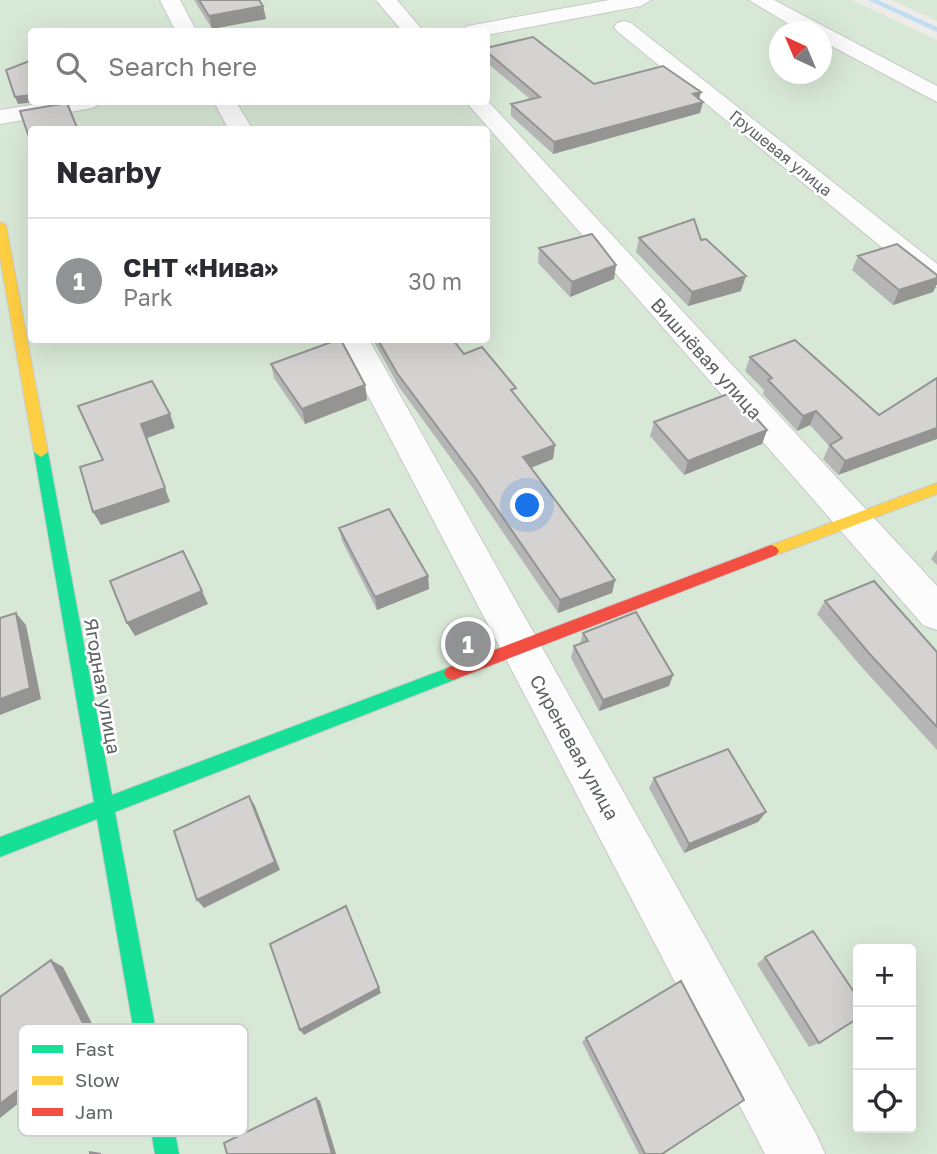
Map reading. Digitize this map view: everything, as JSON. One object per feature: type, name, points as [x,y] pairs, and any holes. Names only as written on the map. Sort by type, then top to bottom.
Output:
[{"type":"street","points":[[170,0],[185,28]]},
{"type":"street","points":[[386,0],[411,28]]},
{"type":"street","points":[[488,28],[641,0]]},
{"type":"street","points":[[759,0],[799,21]]},
{"type":"street","name":"Грушевая улица","points":[[624,27],[937,278]]},
{"type":"street","points":[[832,38],[937,94]]},
{"type":"street","points":[[0,117],[70,105]]},
{"type":"street","points":[[228,105],[239,126]]},
{"type":"street","name":"Вишнёвая улица","points":[[481,105],[937,613]]},
{"type":"street","name":"Ягодная улица","points":[[0,225],[143,1024]]},
{"type":"street","name":"Сиреневая улица","points":[[356,343],[796,1154]]},
{"type":"street","points":[[0,847],[937,488]]},
{"type":"street","name":"Ягодная улица","points":[[164,1136],[167,1154]]},
{"type":"green space","points":[[0,0],[852,0],[937,40],[937,1154],[0,1154]]},
{"type":"green space","points":[[892,0],[937,0],[937,21]]},
{"type":"building","points":[[199,0],[259,0],[263,6],[209,16]]},
{"type":"building","points":[[533,37],[594,84],[663,66],[701,92],[693,94],[703,102],[554,142],[511,104],[540,97],[490,54],[490,47]]},
{"type":"building","points":[[28,62],[28,95],[15,97],[6,70]]},
{"type":"building","points":[[68,105],[76,126],[28,126],[28,134],[20,111]]},
{"type":"building","points":[[694,219],[701,240],[706,239],[746,276],[692,292],[639,238]]},
{"type":"building","points":[[592,234],[616,265],[572,282],[539,248]]},
{"type":"building","points":[[897,244],[937,275],[937,278],[899,290],[858,256]]},
{"type":"building","points":[[795,340],[879,415],[937,378],[937,428],[845,461],[830,445],[842,438],[816,411],[803,416],[768,380],[772,378],[750,357]]},
{"type":"building","points":[[329,343],[343,343],[365,385],[302,409],[271,364]]},
{"type":"building","points":[[380,343],[455,343],[464,354],[482,347],[516,388],[511,390],[555,445],[523,457],[615,580],[560,600],[474,476],[397,373]]},
{"type":"building","points":[[152,381],[170,414],[141,424],[165,488],[93,512],[80,467],[103,460],[78,406]]},
{"type":"building","points":[[733,392],[767,430],[688,461],[654,422]]},
{"type":"building","points":[[389,509],[428,576],[375,597],[339,528]]},
{"type":"building","points":[[183,551],[202,591],[127,623],[110,581]]},
{"type":"building","points":[[874,581],[937,652],[937,727],[825,601]]},
{"type":"building","points":[[636,612],[673,675],[603,700],[574,646],[588,641],[583,633]]},
{"type":"building","points":[[16,613],[30,688],[0,699],[0,618]]},
{"type":"building","points":[[728,749],[766,812],[689,844],[654,778]]},
{"type":"building","points":[[249,796],[275,862],[197,900],[174,831]]},
{"type":"building","points":[[346,906],[379,988],[300,1030],[270,944]]},
{"type":"building","points":[[813,931],[853,991],[853,1021],[819,1043],[765,957]]},
{"type":"building","points":[[51,960],[83,1024],[18,1024],[18,1090],[0,1104],[0,997]]},
{"type":"building","points":[[681,981],[744,1100],[662,1154],[645,1154],[586,1038]]},
{"type":"building","points":[[316,1098],[332,1154],[227,1154],[224,1143],[238,1136],[248,1136],[248,1131]]},
{"type":"waterway","points":[[872,0],[937,30]]},
{"type":"traffic: fast","points":[[41,452],[144,1024]]},
{"type":"traffic: fast","points":[[0,847],[453,673]]},
{"type":"traffic: fast","points":[[164,1136],[167,1154]]},
{"type":"traffic: slow","points":[[0,225],[41,452]]},
{"type":"traffic: slow","points":[[771,551],[937,488]]},
{"type":"traffic: jam","points":[[453,673],[771,551]]},
{"type":"place","name":"СНТ «Нива»","points":[[468,644]]}]
